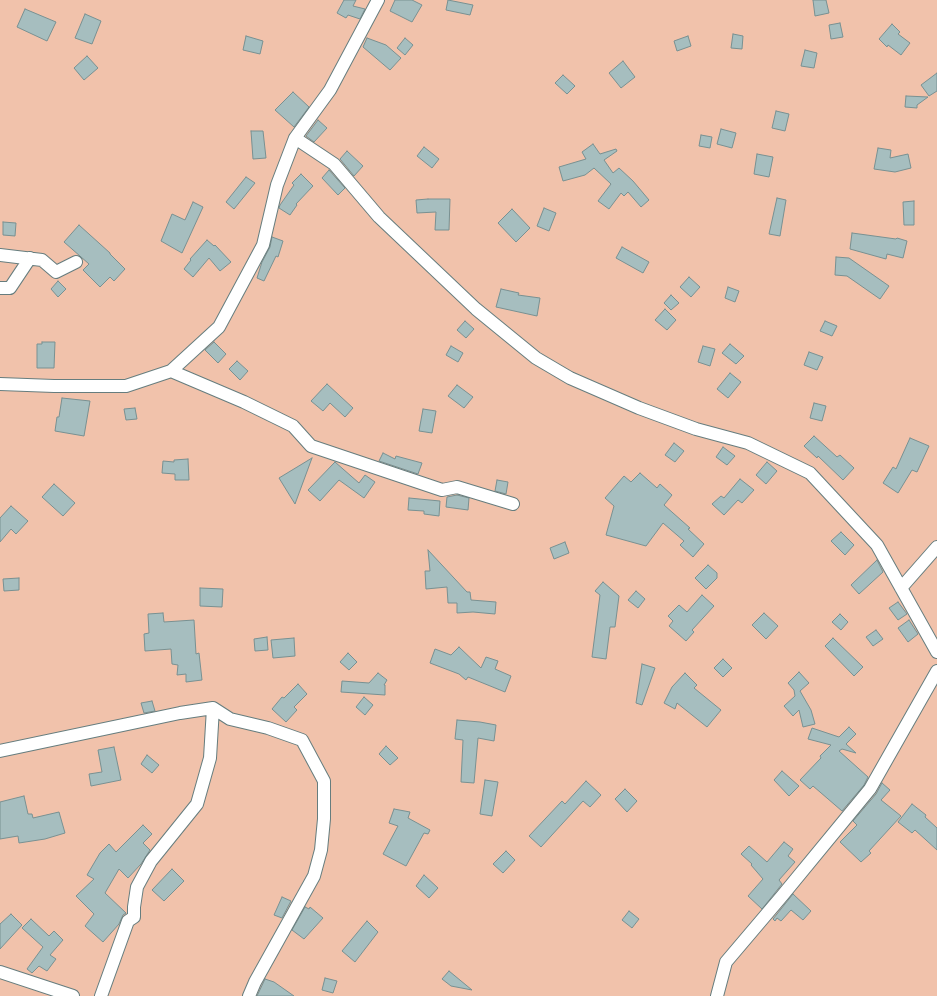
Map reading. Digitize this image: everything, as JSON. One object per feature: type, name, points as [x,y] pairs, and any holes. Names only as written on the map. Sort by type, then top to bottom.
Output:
[{"type":"street","points":[[0,384],[126,386],[171,371],[219,327],[264,245],[277,185],[295,138],[330,90],[378,0]]},
{"type":"street","points":[[295,138],[334,164],[379,217],[476,309],[536,358],[570,378],[638,408],[696,428],[748,443],[810,473],[877,545],[937,652]]},
{"type":"street","points":[[0,255],[42,260],[56,272],[76,262]]},
{"type":"street","points":[[0,288],[10,288],[30,258]]},
{"type":"street","points":[[171,371],[244,402],[293,426],[311,446],[442,490],[457,487],[513,504]]},
{"type":"street","points":[[901,588],[937,547]]},
{"type":"street","points":[[717,996],[726,962],[870,789],[937,671]]},
{"type":"street","points":[[0,751],[212,708],[230,719],[268,728],[302,740],[324,781],[324,819],[321,850],[314,876],[248,996]]},
{"type":"street","points":[[101,996],[128,921],[134,917],[137,887],[151,861],[197,804],[210,758],[212,708]]},
{"type":"street","points":[[0,972],[73,996]]},
{"type":"shaded area","points":[[0,0],[937,0],[937,996],[0,996]]},
{"type":"building","points":[[344,0],[356,0],[353,6],[365,9],[360,19],[348,15],[346,18],[337,13]]},
{"type":"building","points":[[395,0],[412,0],[422,5],[412,22],[390,11]]},
{"type":"building","points":[[448,0],[473,5],[470,15],[446,10]]},
{"type":"building","points":[[813,0],[826,0],[829,13],[815,16]]},
{"type":"building","points":[[25,9],[56,22],[47,41],[17,27]]},
{"type":"building","points":[[85,14],[101,21],[92,44],[75,38]]},
{"type":"building","points":[[840,23],[843,37],[831,39],[829,25]]},
{"type":"building","points":[[892,24],[900,32],[898,34],[910,43],[901,55],[888,45],[887,47],[879,39]]},
{"type":"building","points":[[733,34],[743,36],[742,49],[731,48]]},
{"type":"building","points":[[246,36],[263,41],[260,54],[243,50]]},
{"type":"building","points":[[688,36],[691,46],[677,51],[674,41]]},
{"type":"building","points":[[367,38],[386,45],[401,58],[390,70],[363,47]]},
{"type":"building","points":[[405,38],[413,45],[405,55],[397,48]]},
{"type":"building","points":[[805,50],[817,53],[814,68],[801,66]]},
{"type":"building","points":[[87,56],[98,68],[84,80],[74,68]]},
{"type":"building","points":[[623,61],[635,77],[621,88],[609,73]]},
{"type":"building","points":[[937,73],[937,91],[929,96],[921,85]]},
{"type":"building","points":[[563,75],[575,86],[567,94],[555,83]]},
{"type":"building","points":[[293,92],[309,107],[294,127],[275,110]]},
{"type":"building","points":[[906,96],[928,97],[917,105],[917,108],[905,107]]},
{"type":"building","points":[[776,111],[789,114],[785,131],[772,128]]},
{"type":"building","points":[[318,120],[327,128],[314,142],[306,136]]},
{"type":"building","points":[[721,129],[736,133],[732,148],[717,144]]},
{"type":"building","points":[[251,131],[263,131],[266,158],[253,159]]},
{"type":"building","points":[[701,135],[712,137],[710,148],[699,146]]},
{"type":"building","points":[[593,144],[600,154],[616,149],[617,151],[604,160],[613,173],[619,168],[633,181],[649,200],[641,207],[628,192],[624,196],[621,193],[609,209],[598,201],[611,184],[594,168],[585,175],[563,181],[559,167],[586,159],[582,152]]},
{"type":"building","points":[[424,147],[439,159],[432,168],[417,156]]},
{"type":"building","points":[[878,148],[891,150],[890,158],[908,154],[911,168],[895,172],[874,169]]},
{"type":"building","points":[[347,151],[363,166],[354,176],[340,159]]},
{"type":"building","points":[[757,154],[773,157],[769,177],[754,174]]},
{"type":"building","points":[[329,170],[345,188],[338,195],[322,178]]},
{"type":"building","points":[[301,174],[313,186],[296,204],[297,205],[290,215],[279,208],[294,185],[292,183]]},
{"type":"building","points":[[246,177],[255,183],[234,209],[226,202]]},
{"type":"building","points":[[777,198],[786,200],[780,236],[769,234]]},
{"type":"building","points":[[450,199],[449,230],[435,230],[436,212],[417,213],[416,200]]},
{"type":"building","points":[[914,201],[914,225],[904,225],[903,202]]},
{"type":"building","points":[[193,202],[203,207],[182,253],[161,241],[172,214],[185,220]]},
{"type":"building","points":[[544,208],[556,213],[549,231],[537,226]]},
{"type":"building","points":[[512,209],[530,228],[516,242],[498,223]]},
{"type":"building","points":[[3,222],[16,223],[15,236],[3,235]]},
{"type":"building","points":[[79,225],[125,269],[114,281],[110,277],[100,287],[83,270],[89,264],[64,242]]},
{"type":"building","points":[[852,233],[897,238],[907,241],[903,258],[887,254],[886,259],[850,249]]},
{"type":"building","points":[[272,237],[283,241],[278,257],[276,256],[264,281],[257,278],[262,262],[270,247]]},
{"type":"building","points":[[207,240],[214,246],[215,245],[231,262],[220,271],[209,258],[193,277],[184,269],[191,260],[190,259]]},
{"type":"building","points":[[622,247],[649,262],[643,273],[616,258]]},
{"type":"building","points":[[836,257],[849,258],[889,286],[880,299],[847,276],[835,275]]},
{"type":"building","points":[[689,277],[700,287],[691,297],[680,287]]},
{"type":"building","points":[[58,281],[66,289],[58,297],[51,289]]},
{"type":"building","points":[[728,287],[739,291],[735,302],[725,298]]},
{"type":"building","points":[[501,289],[519,293],[518,295],[540,298],[537,316],[496,307]]},
{"type":"building","points":[[671,295],[679,303],[671,310],[664,303]]},
{"type":"building","points":[[665,309],[676,320],[667,330],[655,320]]},
{"type":"building","points":[[465,321],[474,329],[466,338],[457,330]]},
{"type":"building","points":[[825,321],[837,326],[832,336],[820,331]]},
{"type":"building","points":[[42,342],[55,342],[54,368],[37,368],[37,344],[42,344]]},
{"type":"building","points":[[214,342],[226,354],[218,363],[205,350]]},
{"type":"building","points":[[730,344],[744,356],[736,364],[722,353]]},
{"type":"building","points":[[451,346],[463,353],[458,362],[446,355]]},
{"type":"building","points":[[703,346],[715,349],[710,366],[698,362]]},
{"type":"building","points":[[809,352],[823,357],[817,370],[804,365]]},
{"type":"building","points":[[237,361],[248,371],[240,380],[229,369]]},
{"type":"building","points":[[730,373],[741,382],[728,398],[717,389]]},
{"type":"building","points":[[327,384],[353,408],[345,417],[330,403],[323,411],[311,401]]},
{"type":"building","points":[[457,385],[473,397],[464,408],[448,396]]},
{"type":"building","points":[[62,398],[90,401],[84,436],[55,431]]},
{"type":"building","points":[[814,403],[826,406],[822,421],[810,418]]},
{"type":"building","points":[[135,408],[137,419],[126,420],[124,409]]},
{"type":"building","points":[[423,409],[436,411],[432,433],[419,431]]},
{"type":"building","points":[[814,436],[837,457],[840,455],[854,468],[843,480],[818,456],[817,458],[804,446]]},
{"type":"building","points":[[910,438],[929,446],[917,472],[912,470],[898,493],[883,483],[893,467],[896,469]]},
{"type":"building","points":[[674,443],[684,451],[675,462],[665,455]]},
{"type":"building","points":[[723,447],[735,456],[727,465],[716,457]]},
{"type":"building","points":[[383,453],[395,459],[396,456],[422,463],[418,474],[379,461]]},
{"type":"building","points":[[312,458],[295,504],[279,478]]},
{"type":"building","points":[[188,459],[189,480],[175,480],[175,474],[162,473],[163,461],[174,462],[174,460]]},
{"type":"building","points":[[335,462],[359,483],[365,475],[375,482],[364,498],[339,480],[320,501],[308,490]]},
{"type":"building","points":[[767,462],[777,471],[766,484],[756,475]]},
{"type":"building","points":[[640,473],[657,488],[660,484],[672,495],[664,505],[690,528],[688,529],[704,544],[693,557],[680,545],[684,541],[663,523],[646,546],[606,535],[614,506],[605,498],[624,476],[631,482]]},
{"type":"building","points":[[740,479],[754,490],[742,503],[738,500],[724,515],[712,504],[721,496],[724,498]]},
{"type":"building","points":[[497,480],[508,482],[506,494],[495,491]]},
{"type":"building","points":[[54,484],[75,503],[63,516],[42,497]]},
{"type":"building","points":[[457,495],[469,498],[468,510],[446,507],[447,497]]},
{"type":"building","points":[[409,498],[440,501],[439,516],[424,514],[424,511],[408,510]]},
{"type":"building","points":[[11,506],[28,521],[16,534],[11,529],[0,542],[0,518]]},
{"type":"building","points":[[841,532],[854,545],[845,555],[831,541]]},
{"type":"building","points":[[565,542],[569,553],[554,559],[550,548]]},
{"type":"building","points":[[428,550],[467,592],[470,592],[471,600],[496,602],[495,614],[473,612],[457,613],[457,603],[448,603],[447,587],[426,589],[425,571],[430,571]]},
{"type":"building","points":[[877,560],[883,572],[859,594],[851,585]]},
{"type":"building","points":[[708,565],[717,573],[717,578],[706,589],[695,578]]},
{"type":"building","points":[[19,578],[19,590],[4,591],[3,579]]},
{"type":"building","points":[[603,582],[619,596],[615,627],[610,627],[606,659],[592,657],[600,595],[595,591]]},
{"type":"building","points":[[200,588],[223,589],[222,607],[200,606]]},
{"type":"building","points":[[636,591],[645,599],[638,608],[628,600]]},
{"type":"building","points":[[702,595],[714,606],[692,630],[694,632],[686,641],[669,626],[673,621],[668,616],[679,605],[687,612]]},
{"type":"building","points":[[898,602],[907,614],[898,620],[889,608]]},
{"type":"building","points":[[163,613],[164,622],[194,620],[196,654],[199,653],[202,680],[186,682],[186,674],[177,675],[178,665],[172,664],[171,649],[145,651],[144,634],[149,633],[148,614]]},
{"type":"building","points":[[764,613],[778,626],[766,639],[752,625]]},
{"type":"building","points":[[840,614],[848,622],[841,630],[832,622]]},
{"type":"building","points":[[909,620],[918,634],[908,642],[898,628]]},
{"type":"building","points":[[876,630],[883,639],[873,646],[866,637]]},
{"type":"building","points":[[267,637],[268,650],[255,651],[254,639]]},
{"type":"building","points":[[294,638],[295,656],[273,658],[271,640]]},
{"type":"building","points":[[833,638],[863,667],[854,676],[825,646]]},
{"type":"building","points":[[459,647],[481,668],[486,657],[498,661],[495,669],[511,676],[505,692],[468,677],[466,680],[459,674],[430,663],[435,649],[451,655]]},
{"type":"building","points":[[348,653],[357,662],[349,670],[340,662]]},
{"type":"building","points":[[723,659],[732,668],[723,677],[714,668]]},
{"type":"building","points":[[642,664],[655,668],[642,705],[636,703]]},
{"type":"building","points":[[799,672],[809,683],[800,691],[811,710],[815,724],[803,727],[799,710],[793,716],[784,706],[795,696],[794,690],[788,683]]},
{"type":"building","points":[[378,673],[387,680],[384,685],[385,695],[341,692],[342,681],[369,683]]},
{"type":"building","points":[[685,673],[697,685],[694,688],[721,710],[707,727],[677,703],[675,709],[664,703],[672,687]]},
{"type":"building","points":[[298,684],[307,694],[294,707],[297,710],[286,722],[272,709],[282,697],[284,698]]},
{"type":"building","points":[[364,697],[373,705],[365,715],[356,707]]},
{"type":"building","points":[[152,701],[155,711],[144,713],[141,703]]},
{"type":"building","points":[[457,720],[496,725],[494,741],[478,738],[474,783],[461,782],[463,740],[455,739]]},
{"type":"building","points":[[849,727],[856,734],[846,744],[856,753],[842,749],[839,751],[868,777],[864,785],[842,811],[813,786],[810,789],[800,780],[831,745],[808,739],[812,728],[839,737]]},
{"type":"building","points":[[386,746],[398,758],[390,765],[379,754]]},
{"type":"building","points":[[114,747],[121,780],[91,786],[89,774],[102,772],[98,750]]},
{"type":"building","points":[[147,755],[159,765],[152,773],[141,764]]},
{"type":"building","points":[[782,771],[799,786],[789,796],[774,780]]},
{"type":"building","points":[[485,780],[498,782],[492,816],[480,814]]},
{"type":"building","points":[[586,781],[601,795],[590,807],[583,801],[541,847],[529,836],[562,801],[565,804]]},
{"type":"building","points":[[882,783],[890,790],[881,800],[901,816],[869,851],[871,853],[861,862],[840,842],[857,825],[853,821],[876,794]]},
{"type":"building","points":[[625,789],[637,801],[627,812],[615,799]]},
{"type":"building","points":[[24,796],[28,814],[32,814],[33,818],[59,812],[65,833],[45,839],[19,843],[18,836],[0,839],[0,802]]},
{"type":"building","points":[[912,804],[926,815],[925,817],[937,828],[937,850],[915,830],[912,833],[898,822]]},
{"type":"building","points":[[394,809],[410,812],[408,818],[430,830],[428,834],[424,833],[406,866],[383,854],[398,826],[389,823]]},
{"type":"building","points":[[143,825],[152,834],[143,843],[150,850],[141,864],[128,878],[119,869],[105,893],[126,913],[123,915],[119,924],[103,942],[85,926],[94,914],[76,896],[94,879],[87,875],[100,853],[109,844],[116,852]]},
{"type":"building","points":[[784,842],[793,849],[788,856],[795,862],[779,880],[782,884],[762,909],[748,896],[763,879],[751,865],[752,864],[741,854],[749,846],[767,862]]},
{"type":"building","points":[[506,851],[515,860],[503,873],[493,864]]},
{"type":"building","points":[[172,869],[184,881],[164,901],[152,890]]},
{"type":"building","points":[[424,875],[438,888],[429,898],[416,886]]},
{"type":"building","points":[[793,894],[811,911],[803,920],[791,910],[781,921],[777,918],[775,921],[773,919]]},
{"type":"building","points":[[282,897],[291,901],[282,918],[274,915]]},
{"type":"building","points":[[305,907],[309,909],[310,907],[323,918],[304,939],[292,930]]},
{"type":"building","points":[[629,911],[639,919],[632,928],[622,920]]},
{"type":"building","points":[[11,914],[22,925],[0,949],[0,924]]},
{"type":"building","points":[[31,919],[49,936],[54,931],[63,940],[50,955],[56,959],[47,971],[39,966],[32,973],[27,969],[43,947],[22,928]]},
{"type":"building","points":[[367,921],[378,932],[355,962],[342,951]]},
{"type":"building","points":[[449,971],[472,990],[451,986],[442,979]]},
{"type":"building","points":[[325,978],[337,981],[333,993],[322,990]]},
{"type":"building","points":[[265,979],[274,982],[294,996],[257,996]]}]
